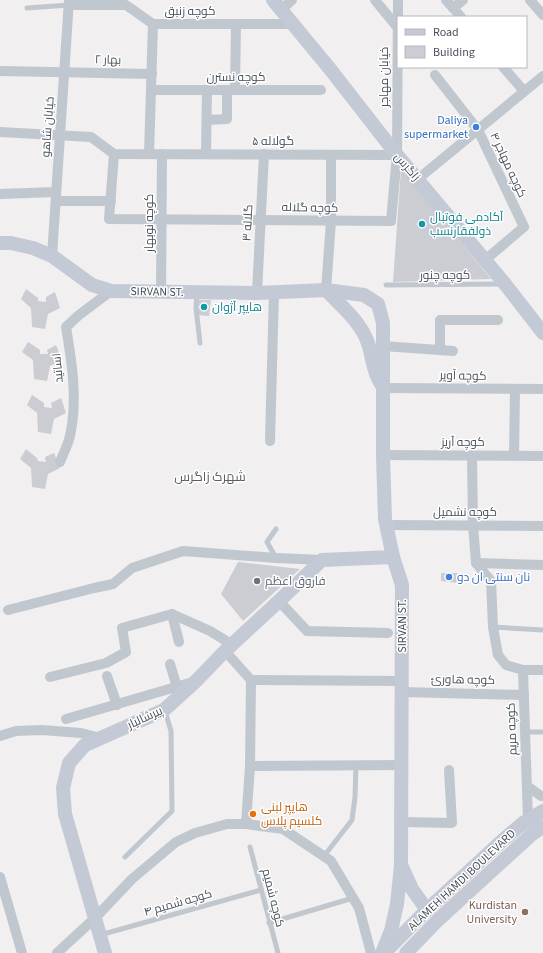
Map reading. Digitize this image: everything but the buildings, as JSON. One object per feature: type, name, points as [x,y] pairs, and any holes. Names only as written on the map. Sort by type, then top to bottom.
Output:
[{"type":"street","points":[[277,5],[292,0]]},
{"type":"street","points":[[375,0],[397,27]]},
{"type":"street","name":"خیابان مهاجر","points":[[398,0],[398,16]]},
{"type":"street","points":[[446,0],[460,16]]},
{"type":"street","points":[[453,8],[463,0]]},
{"type":"street","points":[[530,0],[543,15]]},
{"type":"street","name":"کوچه زنبق","points":[[69,3],[126,5],[153,24],[292,24]]},
{"type":"street","name":"خیابان شاهو","points":[[52,256],[69,3]]},
{"type":"street","name":"زاگرس","points":[[277,5],[330,69],[397,155],[505,284],[543,332]]},
{"type":"street","points":[[149,154],[153,24]]},
{"type":"street","points":[[207,120],[227,119],[231,90],[236,24]]},
{"type":"street","name":"خیابان مهاجر","points":[[397,155],[398,68]]},
{"type":"street","points":[[504,68],[524,91]]},
{"type":"street","name":"بهار ۲","points":[[0,71],[152,74]]},
{"type":"street","name":"کوچه مهاجر ۴","points":[[436,75],[478,130],[524,227],[484,260]]},
{"type":"street","points":[[418,179],[524,91],[542,78]]},
{"type":"street","name":"کوچه نسترن","points":[[152,90],[321,90]]},
{"type":"street","points":[[206,154],[207,90]]},
{"type":"street","points":[[0,132],[91,137],[114,154],[111,201],[56,196],[0,194]]},
{"type":"street","name":"گولاله ۵","points":[[114,154],[397,155]]},
{"type":"street","name":"کوچه نوبهار","points":[[161,293],[162,154]]},
{"type":"street","name":"گلاله ۳","points":[[257,293],[264,154]]},
{"type":"street","points":[[326,290],[331,221],[331,155]]},
{"type":"street","name":"کوچه گلاله","points":[[111,201],[110,219],[391,222],[397,155]]},
{"type":"street","name":"SIRVAN ST.","points":[[0,243],[11,243],[33,248],[52,256],[92,285],[111,291],[161,293],[257,293],[326,290],[364,295],[378,304],[383,323],[383,455],[386,525],[402,585],[401,866],[398,904],[391,931],[383,953]]},
{"type":"street","name":"SIRVAN ST.","points":[[326,290],[359,325],[368,344],[376,376],[383,388]]},
{"type":"street","name":"اساتید","points":[[60,462],[70,437],[74,409],[72,364],[66,327],[79,315],[111,291]]},
{"type":"street","points":[[270,441],[274,292]]},
{"type":"street","points":[[440,350],[440,320],[498,320]]},
{"type":"street","points":[[383,346],[454,351]]},
{"type":"street","name":"کوچه آویر","points":[[383,388],[543,389]]},
{"type":"street","points":[[514,455],[515,390]]},
{"type":"street","points":[[472,454],[473,525],[476,563],[491,581],[492,627],[498,655],[506,665],[524,670],[543,670]]},
{"type":"street","name":"کوچه آریز","points":[[383,455],[472,454],[543,456]]},
{"type":"street","name":"کوچه نشمیل","points":[[386,525],[543,526]]},
{"type":"street","points":[[8,610],[113,584],[132,568],[183,551],[322,560],[394,557]]},
{"type":"street","name":"پیرشالیار","points":[[105,953],[65,814],[63,788],[69,763],[85,745],[164,710],[322,560]]},
{"type":"street","points":[[476,563],[543,565]]},
{"type":"street","points":[[279,601],[307,631],[388,633]]},
{"type":"street","points":[[172,614],[179,642]]},
{"type":"street","points":[[50,677],[106,663],[126,652],[122,628],[172,614],[210,632],[229,648],[251,680],[250,766],[246,824]]},
{"type":"street","points":[[170,664],[177,687]]},
{"type":"street","name":"کوچه مریم","points":[[524,670],[528,820]]},
{"type":"street","points":[[107,676],[117,705]]},
{"type":"street","name":"کوچه هاورئ","points":[[251,680],[402,686],[524,695]]},
{"type":"street","points":[[66,719],[196,681]]},
{"type":"street","points":[[0,736],[16,731],[42,730],[81,733],[100,738]]},
{"type":"street","points":[[250,766],[402,765]]},
{"type":"street","points":[[402,822],[452,823],[449,770]]},
{"type":"street","points":[[527,786],[543,796]]},
{"type":"street","name":"ALAMEH HAMDI BOULEVARD","points":[[383,953],[503,840],[528,820],[543,811]]},
{"type":"street","points":[[56,953],[95,918],[132,879],[176,842],[194,833],[227,824],[246,824],[283,830],[331,861],[359,908],[371,953]]},
{"type":"street","name":"ALAMEH HAMDI BOULEVARD","points":[[406,953],[438,920],[528,838],[543,827]]},
{"type":"street","points":[[401,866],[412,890],[427,910]]},
{"type":"street","points":[[0,877],[22,953]]},
{"type":"lane","points":[[27,8],[69,3]]},
{"type":"lane","name":"کوچه چنور","points":[[386,285],[505,284]]},
{"type":"lane","points":[[197,293],[196,308],[200,343]]},
{"type":"lane","points":[[276,528],[267,542],[276,558]]},
{"type":"lane","points":[[492,627],[543,630]]},
{"type":"lane","points":[[125,857],[172,811],[171,731],[164,710]]},
{"type":"lane","points":[[525,732],[543,732]]},
{"type":"lane","points":[[324,856],[352,820],[355,797],[356,765]]},
{"type":"lane","name":"کوچه شمیم","points":[[250,847],[278,953]]},
{"type":"lane","name":"کوچه شمیم ۴","points":[[100,935],[261,890]]},
{"type":"lane","points":[[270,923],[353,898]]},
{"type":"place","name":"Daliya supermarket","points":[[476,127]]},
{"type":"place","name":"آکادمی فوتبال ذولفقارنسب","points":[[422,224]]},
{"type":"place","name":"هایپر آژوان","points":[[204,307]]},
{"type":"place","name":"نان سنتی ان دو","points":[[449,577]]},
{"type":"place","name":"فاروق اعظم","points":[[257,581]]},
{"type":"place","name":"هایپر لبنی کلسیم پلاس","points":[[253,814]]},
{"type":"place","name":"Kurdistan University","points":[[525,912]]},
{"type":"district","name":"شهرک زاگرس","points":[[210,477]]}]
